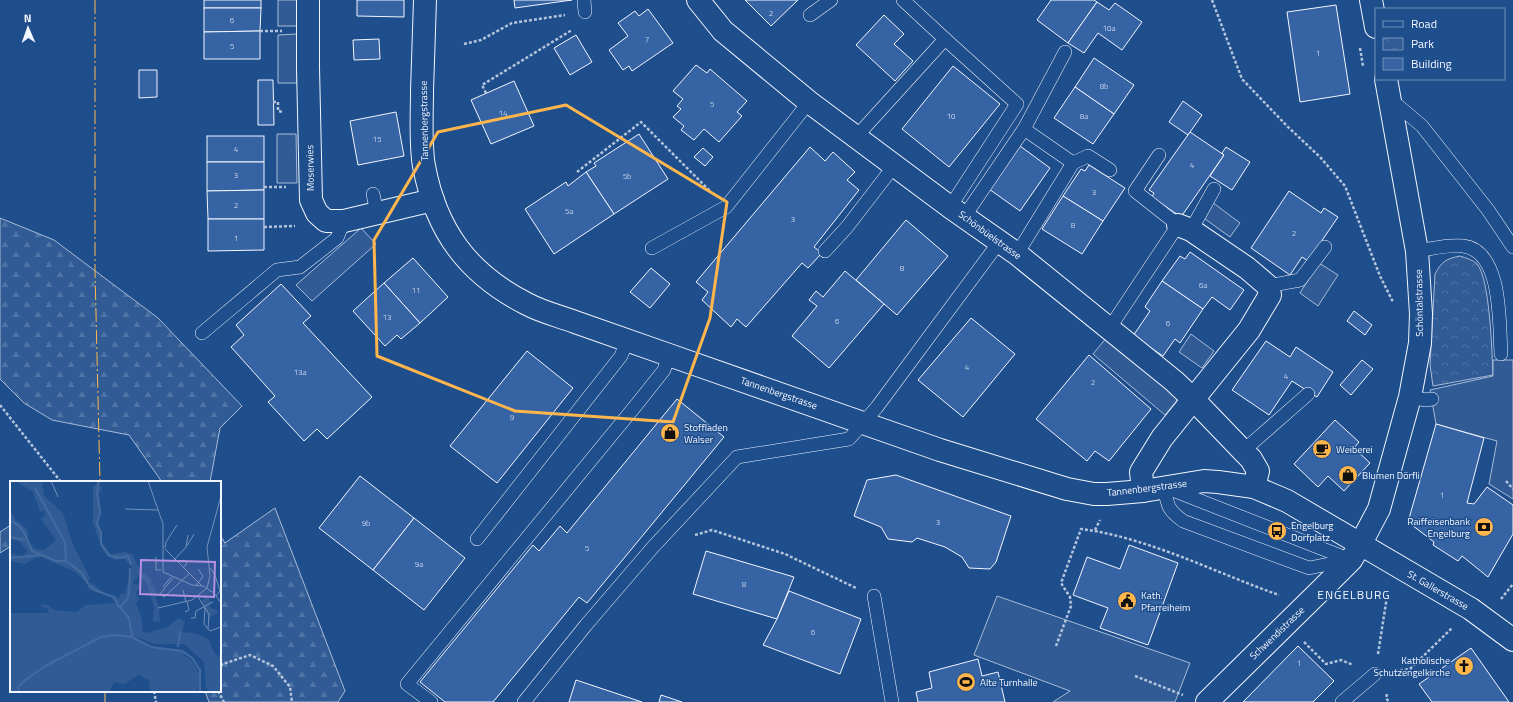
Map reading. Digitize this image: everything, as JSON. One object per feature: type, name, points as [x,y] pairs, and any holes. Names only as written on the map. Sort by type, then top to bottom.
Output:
[{"type":"street","name":"Moserwies","points":[[308,0],[311,200],[316,213],[326,221],[344,221],[375,204],[432,200]]},
{"type":"street","name":"Tannenbergstrasse","points":[[425,0],[422,116],[424,165],[432,200],[450,237],[465,257],[487,280],[527,304],[627,341],[940,450],[1067,489],[1094,494],[1143,491],[1204,481],[1254,487],[1287,501],[1356,552]]},
{"type":"street","name":"Schönbüelstrasse","points":[[698,0],[723,31],[810,102],[894,166],[1008,248],[1174,381],[1250,459],[1258,471],[1254,487]]},
{"type":"street","points":[[1371,0],[1375,22]]},
{"type":"street","name":"Schöntalstrasse","points":[[1356,552],[1379,509],[1410,397],[1420,343],[1421,314],[1417,251],[1387,88]]},
{"type":"street","points":[[1143,491],[1141,472],[1162,438],[1249,330],[1270,294],[1268,286],[1247,268],[1185,227]]},
{"type":"street","name":"St. Gallerstrasse","points":[[1356,552],[1470,609],[1513,640]]},
{"type":"street","name":"Schwendistrasse","points":[[1207,702],[1356,552]]},
{"type":"lane","points":[[810,16],[831,0]]},
{"type":"lane","points":[[903,0],[1017,104],[957,212]]},
{"type":"lane","points":[[856,137],[945,39]]},
{"type":"lane","points":[[957,212],[1024,129],[1065,52]]},
{"type":"lane","points":[[1387,88],[1422,126],[1488,210],[1513,247]]},
{"type":"lane","points":[[652,248],[726,207],[810,102]]},
{"type":"lane","points":[[1024,129],[1073,163]]},
{"type":"lane","points":[[1159,155],[1135,190],[1185,227]]},
{"type":"lane","points":[[524,702],[653,547],[737,457],[849,439],[864,423],[1008,248],[1073,163],[1088,156],[1110,170]]},
{"type":"lane","points":[[825,251],[847,227],[894,166]]},
{"type":"lane","points":[[1110,329],[1214,189]]},
{"type":"lane","points":[[202,333],[277,270],[300,267],[338,238],[344,221]]},
{"type":"lane","points":[[1417,251],[1462,245],[1475,250],[1485,259],[1491,271],[1495,286],[1501,354]]},
{"type":"lane","points":[[1268,286],[1300,280],[1325,247]]},
{"type":"lane","points":[[477,539],[621,356],[627,341]]},
{"type":"lane","points":[[431,702],[407,684],[637,404],[664,370],[669,355]]},
{"type":"lane","points":[[1243,451],[1308,394]]},
{"type":"lane","points":[[1410,397],[1432,400]]},
{"type":"lane","points":[[1164,487],[1356,552],[1309,568],[1183,521],[1172,512],[1167,505],[1164,487]]},
{"type":"lane","points":[[874,596],[892,702]]},
{"type":"lane","points":[[1342,702],[1376,674]]},
{"type":"path","points":[[1212,0],[1242,78],[1287,126],[1320,157],[1345,186],[1380,276],[1395,305]]},
{"type":"path","points":[[464,44],[481,40],[512,23],[584,6],[579,26],[482,85],[486,93]]},
{"type":"path","points":[[260,31],[279,31]]},
{"type":"path","points":[[577,172],[641,122],[726,207]]},
{"type":"path","points":[[264,187],[279,187]]},
{"type":"path","points":[[264,227],[277,227]]},
{"type":"path","points":[[0,405],[61,481]]},
{"type":"path","points":[[1506,481],[1513,489]]},
{"type":"path","points":[[1056,646],[1071,606],[1070,597],[1061,583],[1081,529],[1096,530],[1132,541],[1281,596]]},
{"type":"path","points":[[712,530],[785,554],[874,596]]},
{"type":"path","points":[[1376,674],[1389,583]]},
{"type":"path","points":[[1500,600],[1513,584]]},
{"type":"path","points":[[1376,674],[1410,669],[1456,624]]},
{"type":"path","points":[[1301,639],[1326,664],[1341,660],[1389,680],[1386,698],[1389,702]]},
{"type":"path","points":[[221,665],[250,655],[272,666],[290,687],[292,702]]},
{"type":"path","points":[[1135,676],[1183,694]]},
{"type":"path","points":[[154,692],[156,702]]},
{"type":"path","points":[[219,692],[224,702]]},
{"type":"highlighted area","points":[[566,105],[727,202],[710,318],[673,422],[515,411],[377,356],[374,240],[438,132]]},
{"type":"green space","points":[[0,218],[54,240],[158,318],[242,406],[220,428],[210,481],[161,481],[129,435],[52,420],[24,403],[0,379]]},
{"type":"green space","points":[[1460,256],[1477,264],[1485,284],[1490,317],[1493,375],[1433,386],[1430,365],[1435,274],[1445,261]]},
{"type":"green space","points":[[275,508],[345,691],[338,702],[209,702],[205,692],[221,692],[221,537],[225,543]]},
{"type":"green space","points":[[10,526],[10,547],[0,553],[0,532]]},
{"type":"shaded area","points":[[278,0],[298,0],[298,26],[278,26]]},
{"type":"shaded area","points":[[297,34],[297,83],[278,83],[278,35]]},
{"type":"shaded area","points":[[277,134],[296,134],[297,183],[277,183]]},
{"type":"shaded area","points":[[1212,202],[1240,223],[1230,237],[1201,216]]},
{"type":"shaded area","points":[[361,228],[376,244],[312,301],[296,285]]},
{"type":"shaded area","points":[[1319,263],[1338,275],[1318,306],[1300,293]]},
{"type":"shaded area","points":[[1191,334],[1214,351],[1202,368],[1179,352]]},
{"type":"shaded area","points":[[1107,337],[1179,398],[1165,415],[1093,354]]},
{"type":"shaded area","points":[[1493,360],[1513,360],[1513,499],[1489,484],[1497,441],[1436,424],[1430,390],[1493,376]]},
{"type":"shaded area","points":[[997,596],[1190,663],[1175,702],[1053,702],[1070,691],[974,655]]},
{"type":"building","points":[[204,0],[261,0],[261,8],[204,8]]},
{"type":"building","points":[[357,0],[404,0],[404,17],[357,16]]},
{"type":"building","points":[[514,0],[572,0],[515,8]]},
{"type":"building","points":[[745,0],[798,0],[771,26]]},
{"type":"building","points":[[1051,0],[1094,0],[1097,2],[1068,43],[1037,20]]},
{"type":"building","points":[[1097,2],[1109,10],[1115,3],[1142,22],[1122,50],[1098,33],[1084,53],[1068,43]]},
{"type":"building","points":[[1336,5],[1350,94],[1300,102],[1287,12]]},
{"type":"building","points":[[204,8],[261,8],[260,31],[204,32]]},
{"type":"building","points":[[648,9],[673,43],[632,71],[629,66],[623,70],[609,50],[628,36],[618,23],[635,11],[639,16]]},
{"type":"building","points":[[884,15],[904,34],[894,44],[913,61],[895,81],[856,45]]},
{"type":"building","points":[[260,31],[260,59],[204,59],[204,32]]},
{"type":"building","points":[[576,35],[592,62],[570,75],[554,48]]},
{"type":"building","points":[[379,39],[380,59],[354,60],[353,40]]},
{"type":"building","points":[[1094,58],[1134,85],[1114,114],[1075,87]]},
{"type":"building","points":[[696,65],[707,73],[710,69],[747,101],[737,112],[742,116],[719,142],[704,129],[694,140],[681,130],[684,126],[673,117],[681,109],[677,106],[683,99],[673,91]]},
{"type":"building","points":[[953,66],[1000,104],[949,167],[902,129]]},
{"type":"building","points":[[139,70],[157,70],[157,97],[139,98]]},
{"type":"building","points":[[258,80],[273,80],[274,125],[258,125]]},
{"type":"building","points":[[514,81],[534,126],[491,144],[471,100]]},
{"type":"building","points":[[1075,87],[1114,114],[1093,144],[1054,118]]},
{"type":"building","points":[[1183,101],[1202,115],[1188,135],[1169,122]]},
{"type":"building","points":[[396,112],[404,156],[358,165],[350,121]]},
{"type":"building","points":[[1190,132],[1224,155],[1181,217],[1152,197],[1154,193],[1149,190]]},
{"type":"building","points":[[639,134],[668,179],[614,214],[586,172],[596,166],[594,163]]},
{"type":"building","points":[[207,136],[264,136],[264,162],[207,162]]},
{"type":"building","points":[[1020,146],[1050,168],[1020,211],[989,189]]},
{"type":"building","points":[[810,147],[825,161],[833,152],[855,172],[847,180],[859,190],[814,247],[822,253],[808,268],[802,263],[746,327],[737,319],[731,327],[702,300],[708,292],[696,282]]},
{"type":"building","points":[[1226,147],[1250,162],[1232,190],[1210,176],[1224,155],[1222,153]]},
{"type":"building","points":[[703,148],[713,157],[705,166],[694,157]]},
{"type":"building","points":[[207,162],[264,162],[264,190],[207,191]]},
{"type":"building","points":[[1089,165],[1125,188],[1103,221],[1063,196],[1081,169],[1085,171]]},
{"type":"building","points":[[586,172],[614,214],[554,254],[525,209],[566,182],[568,186]]},
{"type":"building","points":[[264,190],[264,219],[208,219],[207,191]]},
{"type":"building","points":[[1289,191],[1321,213],[1324,208],[1338,217],[1308,261],[1302,257],[1290,275],[1251,248]]},
{"type":"building","points":[[1063,196],[1103,221],[1082,254],[1042,229]]},
{"type":"building","points":[[208,219],[264,219],[264,250],[208,251]]},
{"type":"building","points":[[906,220],[948,256],[897,315],[856,280]]},
{"type":"building","points":[[1190,252],[1244,290],[1230,310],[1212,297],[1203,309],[1162,281],[1180,256],[1185,259]]},
{"type":"building","points":[[413,258],[448,297],[420,323],[384,283]]},
{"type":"building","points":[[651,268],[670,284],[650,308],[630,292]]},
{"type":"building","points":[[845,271],[884,304],[829,368],[792,336],[817,306],[809,300],[816,291],[823,297]]},
{"type":"building","points":[[1162,281],[1203,309],[1180,343],[1175,339],[1163,356],[1133,336],[1150,311],[1145,307]]},
{"type":"building","points":[[384,283],[420,323],[401,339],[397,335],[385,346],[353,311]]},
{"type":"building","points":[[281,284],[311,316],[303,323],[372,397],[327,439],[317,429],[304,441],[268,402],[275,396],[231,347],[244,335],[236,325]]},
{"type":"building","points":[[1354,311],[1372,325],[1365,335],[1347,321]]},
{"type":"building","points":[[971,318],[1015,354],[963,417],[918,380]]},
{"type":"building","points":[[1266,341],[1290,357],[1296,347],[1333,372],[1317,397],[1292,381],[1269,415],[1232,390]]},
{"type":"building","points":[[527,351],[573,388],[497,483],[450,446]]},
{"type":"building","points":[[1089,355],[1151,409],[1109,461],[1095,451],[1087,461],[1036,419]]},
{"type":"building","points":[[1362,360],[1373,369],[1351,395],[1340,385]]},
{"type":"building","points":[[677,399],[724,437],[587,603],[579,597],[493,702],[445,702],[420,682],[533,545],[539,551],[560,526],[567,533]]},
{"type":"building","points":[[1335,420],[1359,442],[1354,448],[1370,463],[1344,491],[1328,476],[1318,487],[1294,464]]},
{"type":"building","points":[[1436,424],[1484,438],[1467,503],[1474,504],[1487,487],[1513,505],[1513,534],[1488,577],[1462,556],[1458,561],[1433,545],[1434,542],[1408,522]]},
{"type":"building","points":[[896,475],[1011,516],[996,562],[990,569],[969,568],[962,557],[945,547],[917,538],[912,542],[888,539],[881,527],[854,516],[867,480]]},
{"type":"building","points":[[360,476],[414,518],[373,570],[319,528]]},
{"type":"building","points":[[414,518],[465,558],[424,610],[373,570]]},
{"type":"building","name":"Kath. Pfarreiheim","points":[[1129,545],[1178,563],[1148,645],[1100,628],[1108,608],[1073,595],[1087,557],[1120,569]]},
{"type":"building","points":[[706,551],[794,577],[777,619],[693,594]]},
{"type":"building","points":[[789,591],[861,619],[840,674],[763,645],[777,619]]},
{"type":"building","points":[[1298,646],[1334,681],[1313,702],[1243,702]]},
{"type":"building","name":"Katholische Schutzengelkirche","points":[[1471,648],[1509,702],[1432,702],[1419,684]]},
{"type":"building","name":"Alte Turnhalle","points":[[978,659],[982,676],[998,672],[1005,702],[918,702],[916,692],[932,688],[929,672]]},
{"type":"building","points":[[576,680],[642,702],[569,702]]},
{"type":"building","points":[[661,695],[682,702],[659,702]]},
{"type":"power","points":[[95,0],[95,271],[100,481]]},
{"type":"power","points":[[105,692],[105,702]]},
{"type":"place","name":"Stoffladen Walser","points":[[670,433]]},
{"type":"place","name":"Weiberei","points":[[1322,449]]},
{"type":"place","name":"Blumen Dörfli","points":[[1348,475]]},
{"type":"place","name":"Raiffeisenbank Engelburg","points":[[1484,527]]},
{"type":"place","name":"Engelburg Dorfplatz","points":[[1277,531]]},
{"type":"place","name":"Kath. Pfarreiheim","points":[[1127,601]]},
{"type":"place","name":"Katholische Schutzengelkirche","points":[[1464,666]]},
{"type":"place","name":"Alte Turnhalle","points":[[966,682]]},
{"type":"district","name":"ENGELBURG","points":[[1354,594]]}]
